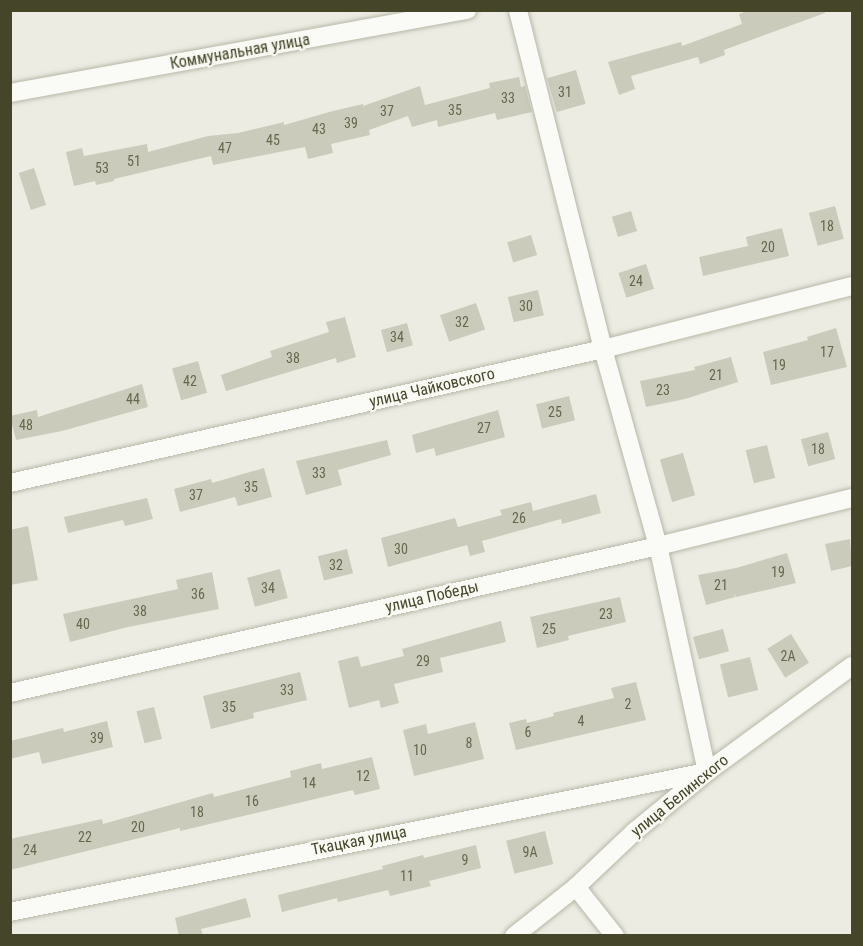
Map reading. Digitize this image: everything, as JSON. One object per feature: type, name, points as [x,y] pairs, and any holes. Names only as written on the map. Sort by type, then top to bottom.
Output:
[{"type":"street","points":[[518,10],[603,349],[658,546],[707,772]]},
{"type":"street","name":"Коммунальная улица","points":[[10,93],[459,12]]},
{"type":"street","name":"улица Чайковского","points":[[10,483],[603,349],[852,286]]},
{"type":"street","name":"улица Победы","points":[[10,693],[658,546],[852,498]]},
{"type":"street","name":"улица Белинского","points":[[514,936],[576,887],[634,832],[707,772],[852,666]]},
{"type":"street","name":"Ткацкая улица","points":[[10,912],[707,772]]},
{"type":"street","points":[[576,887],[615,936]]},
{"type":"building","points":[[750,10],[825,10],[825,13],[724,50],[725,55],[700,64],[698,57],[631,76],[635,89],[619,95],[608,62],[681,42],[682,46],[742,24],[739,14]]},
{"type":"building","points":[[576,70],[586,104],[557,112],[547,78]]},
{"type":"building","points":[[519,77],[521,87],[525,86],[532,112],[497,120],[495,113],[438,127],[437,120],[412,127],[408,116],[369,130],[370,135],[331,144],[333,153],[308,159],[305,147],[213,165],[211,156],[96,185],[95,181],[74,186],[66,152],[82,148],[84,156],[147,144],[148,152],[208,136],[238,133],[284,122],[284,125],[333,111],[363,104],[363,106],[420,86],[425,105],[490,88],[489,83]]},
{"type":"building","points":[[34,168],[46,205],[31,210],[19,173]]},
{"type":"building","points":[[835,206],[844,239],[818,246],[809,213]]},
{"type":"building","points":[[631,211],[637,231],[618,237],[612,217]]},
{"type":"building","points":[[782,228],[789,256],[703,276],[699,257],[748,246],[746,237]]},
{"type":"building","points":[[531,235],[537,255],[513,262],[507,242]]},
{"type":"building","points":[[646,264],[654,289],[626,298],[618,273]]},
{"type":"building","points":[[538,290],[544,315],[514,322],[508,297]]},
{"type":"building","points":[[476,303],[485,329],[449,342],[440,315]]},
{"type":"building","points":[[345,317],[356,357],[337,363],[336,358],[226,391],[221,375],[272,357],[270,351],[329,332],[326,322]]},
{"type":"building","points":[[407,323],[413,345],[387,352],[381,330]]},
{"type":"building","points":[[836,328],[847,367],[771,385],[763,352],[808,340],[807,337]]},
{"type":"building","points":[[731,357],[738,382],[685,399],[646,407],[640,381],[695,370],[694,367]]},
{"type":"building","points":[[198,361],[207,393],[181,400],[172,368]]},
{"type":"building","points":[[142,384],[148,407],[62,431],[16,440],[10,416],[37,410],[38,417]]},
{"type":"building","points":[[569,396],[575,420],[542,428],[536,404]]},
{"type":"building","points":[[498,410],[505,437],[436,456],[434,448],[416,453],[412,435]]},
{"type":"building","points":[[828,432],[835,459],[808,466],[801,439]]},
{"type":"building","points":[[387,440],[391,455],[338,470],[342,485],[306,495],[296,461]]},
{"type":"building","points":[[767,445],[775,478],[754,483],[746,450]]},
{"type":"building","points":[[683,453],[695,495],[672,502],[660,460]]},
{"type":"building","points":[[264,468],[272,497],[238,506],[235,497],[180,512],[174,489],[211,479],[212,483]]},
{"type":"building","points":[[596,494],[601,513],[562,524],[561,519],[482,541],[485,552],[470,556],[467,545],[388,567],[381,538],[455,518],[458,527],[502,515],[500,510],[531,502],[533,511]]},
{"type":"building","points":[[147,498],[153,519],[125,526],[123,520],[68,533],[64,517]]},
{"type":"building","points":[[28,526],[38,580],[10,585],[10,530]]},
{"type":"building","points":[[850,539],[852,566],[831,571],[825,544]]},
{"type":"building","points":[[347,549],[353,573],[324,581],[318,556]]},
{"type":"building","points":[[787,553],[796,583],[736,597],[734,593],[735,597],[706,605],[698,575],[736,568]]},
{"type":"building","points":[[280,569],[288,598],[255,607],[247,578]]},
{"type":"building","points":[[212,572],[219,609],[128,627],[70,642],[63,614],[178,589],[176,580]]},
{"type":"building","points":[[620,597],[626,622],[568,636],[569,640],[537,648],[530,617]]},
{"type":"building","points":[[501,621],[506,642],[440,658],[443,672],[394,684],[399,703],[381,708],[379,700],[349,708],[338,661],[358,656],[361,667],[404,656],[402,649]]},
{"type":"building","points":[[723,629],[729,651],[699,659],[693,637]]},
{"type":"building","points":[[791,634],[809,663],[785,678],[767,649]]},
{"type":"building","points":[[750,657],[758,690],[728,697],[720,664]]},
{"type":"building","points":[[300,672],[307,700],[253,713],[254,718],[211,729],[203,696]]},
{"type":"building","points":[[636,682],[646,720],[516,750],[509,723],[526,719],[527,723],[554,716],[553,713],[614,698],[611,688]]},
{"type":"building","points":[[154,707],[162,739],[145,743],[137,711]]},
{"type":"building","points":[[107,721],[113,747],[42,764],[39,752],[10,759],[10,741],[63,728],[64,732]]},
{"type":"building","points":[[475,722],[484,759],[414,776],[403,730],[426,724],[428,734]]},
{"type":"building","points":[[372,757],[380,789],[355,795],[353,790],[180,831],[180,828],[10,870],[10,839],[102,819],[103,824],[213,793],[214,797],[291,777],[290,771],[321,763],[322,769]]},
{"type":"building","points":[[545,831],[553,864],[514,874],[506,841]]},
{"type":"building","points":[[476,845],[481,868],[429,881],[431,886],[390,896],[388,890],[338,902],[337,898],[282,912],[278,895],[383,869],[382,866],[423,855],[424,858]]},
{"type":"building","points":[[246,898],[251,917],[201,929],[203,936],[179,936],[175,918]]}]
